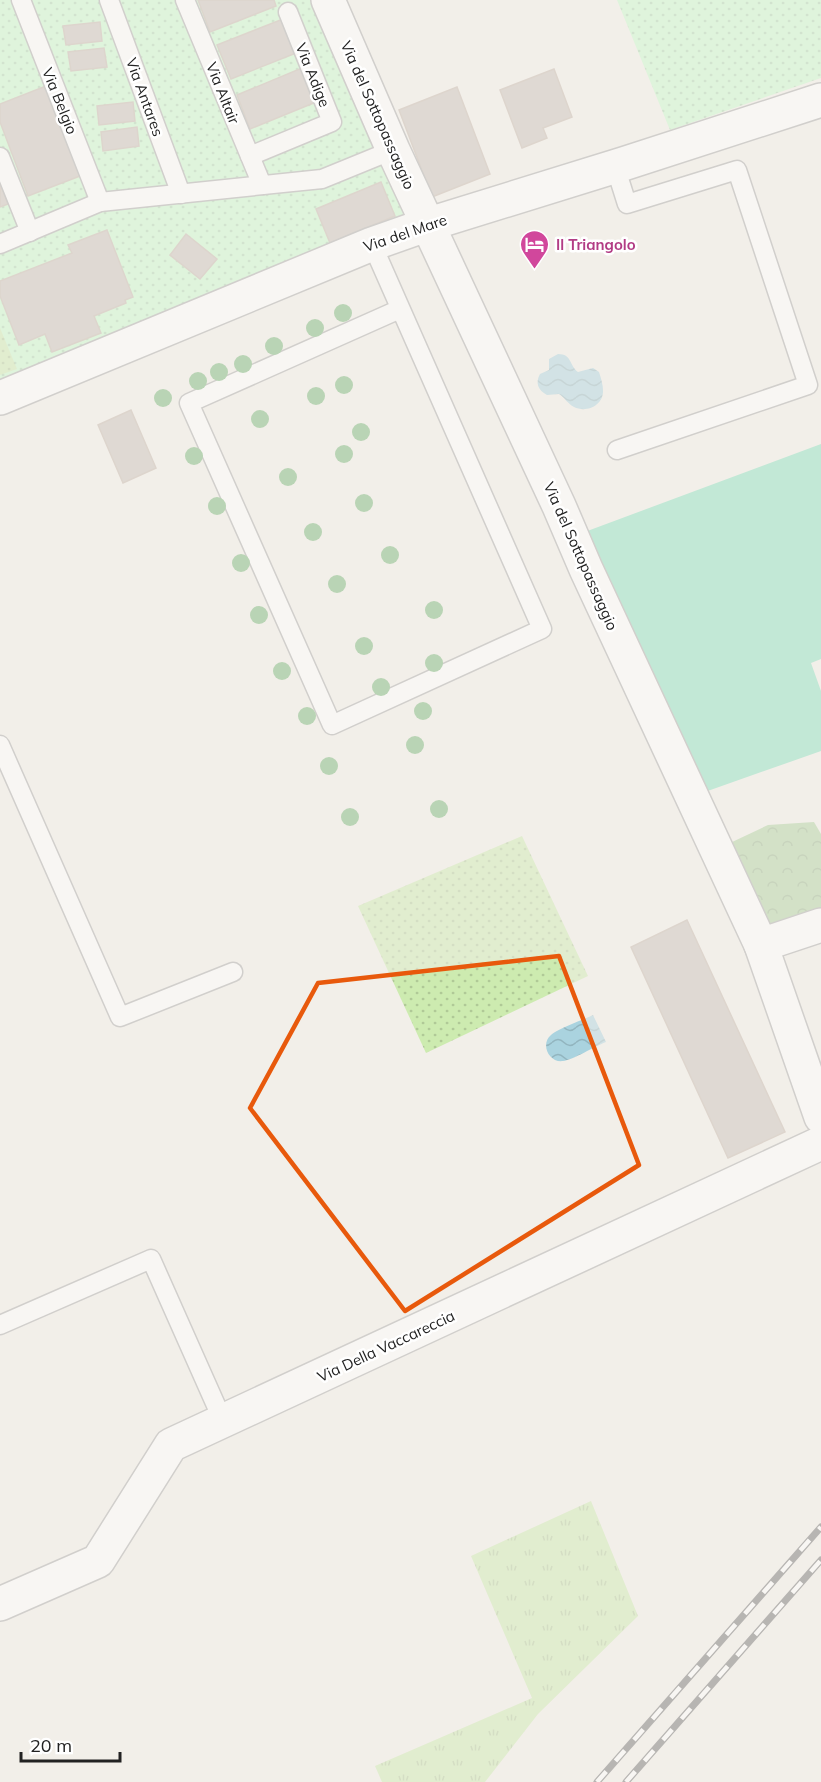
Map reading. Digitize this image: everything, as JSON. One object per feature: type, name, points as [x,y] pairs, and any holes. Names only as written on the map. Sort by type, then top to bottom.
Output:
[{"type":"street","name":"Via del Sottopassaggio","points":[[328,0],[426,225],[554,495],[761,945],[821,1118]]},
{"type":"street","name":"Via del Mare","points":[[0,398],[372,244],[821,100]]},
{"type":"street","points":[[761,945],[821,925]]},
{"type":"street","name":"Via Della Vaccareccia","points":[[0,1604],[98,1561],[171,1445],[821,1143]]},
{"type":"lane","name":"Via Belgio","points":[[21,0],[100,202]]},
{"type":"lane","name":"Via Antares","points":[[109,0],[182,194]]},
{"type":"lane","name":"Via Altair","points":[[185,0],[262,185]]},
{"type":"lane","name":"Via Adige","points":[[250,156],[332,122],[288,12]]},
{"type":"lane","points":[[0,244],[100,202],[322,179],[393,150]]},
{"type":"lane","points":[[0,157],[30,232]]},
{"type":"lane","points":[[615,166],[627,204],[737,170],[808,386],[617,450]]},
{"type":"lane","points":[[372,244],[542,629],[332,725],[189,404],[400,309]]},
{"type":"lane","points":[[0,745],[120,1017],[233,972]]},
{"type":"lane","points":[[0,1325],[151,1259],[223,1421]]},
{"type":"highlighted area","points":[[559,956],[639,1165],[405,1311],[250,1108],[318,983]]},
{"type":"green space","points":[[0,0],[320,0],[409,219],[0,383]]},
{"type":"green space","points":[[617,0],[821,0],[821,78],[670,130]]},
{"type":"green space","points":[[0,328],[17,369],[0,375]]},
{"type":"green space","points":[[821,444],[821,659],[811,663],[821,691],[821,751],[702,793],[582,533]]},
{"type":"green space","points":[[814,822],[821,834],[821,914],[771,931],[730,843],[768,825]]},
{"type":"green space","points":[[522,836],[588,976],[426,1053],[358,906]]},
{"type":"green space","points":[[591,1501],[638,1616],[538,1714],[485,1782],[382,1782],[375,1766],[532,1698],[471,1556]]},
{"type":"water","points":[[558,354],[566,356],[578,372],[593,368],[599,372],[603,391],[600,401],[593,407],[579,409],[559,394],[547,395],[541,391],[538,383],[540,374],[549,370],[549,359]]},
{"type":"water","points":[[593,1015],[606,1042],[563,1061],[550,1056],[546,1043],[551,1035]]},
{"type":"building","points":[[198,0],[274,0],[276,6],[210,32]]},
{"type":"building","points":[[283,19],[296,53],[231,79],[217,45]]},
{"type":"building","points":[[100,22],[102,41],[66,45],[63,26]]},
{"type":"building","points":[[104,48],[107,67],[71,71],[68,52]]},
{"type":"building","points":[[302,68],[316,102],[250,129],[237,95]]},
{"type":"building","points":[[554,69],[572,117],[543,128],[547,138],[522,148],[500,90]]},
{"type":"building","points":[[46,86],[80,176],[28,196],[0,122],[0,104]]},
{"type":"building","points":[[457,87],[490,174],[432,197],[399,110]]},
{"type":"building","points":[[133,102],[135,121],[99,125],[97,106]]},
{"type":"building","points":[[137,127],[139,146],[103,151],[101,132]]},
{"type":"building","points":[[381,182],[395,216],[330,243],[316,209]]},
{"type":"building","points":[[0,183],[8,204],[0,207]]},
{"type":"building","points":[[107,230],[133,297],[125,300],[126,303],[94,316],[101,333],[52,352],[45,334],[19,345],[0,296],[0,281],[72,253],[68,245]]},
{"type":"building","points":[[186,234],[217,259],[200,279],[170,255]]},
{"type":"building","points":[[131,410],[156,468],[123,483],[98,425]]},
{"type":"building","points":[[687,920],[785,1132],[728,1158],[631,947]]},
{"type":"railway","points":[[597,1782],[821,1527]]},
{"type":"railway","points":[[626,1782],[821,1560]]},
{"type":"place","name":"Il Triangolo","points":[[535,270]]}]
